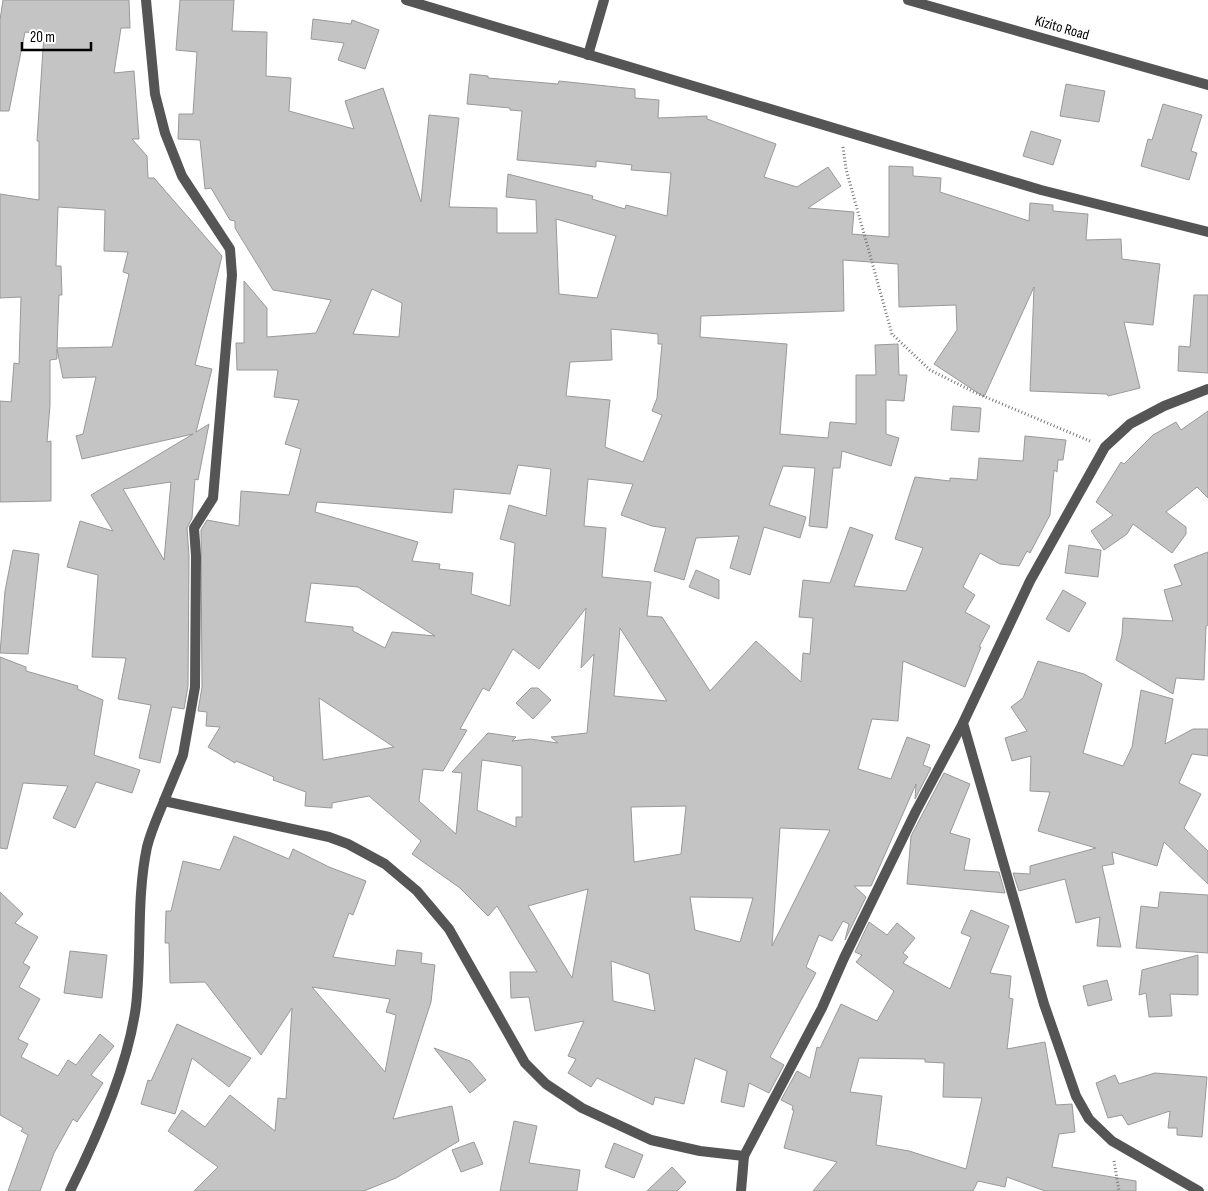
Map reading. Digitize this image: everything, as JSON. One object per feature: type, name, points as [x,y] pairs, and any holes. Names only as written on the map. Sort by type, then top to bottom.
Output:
[{"type":"street","points":[[70,1191],[91,1149],[126,1051],[136,1006],[144,871],[148,846],[164,801],[184,755],[195,687],[196,556],[194,528],[213,498],[232,275],[230,249],[182,176],[165,133],[155,94],[146,0]]},
{"type":"street","points":[[406,0],[1041,190],[1208,232]]},
{"type":"street","points":[[588,55],[604,0]]},
{"type":"street","name":"Kizito Road","points":[[908,0],[935,4],[1208,85]]},
{"type":"street","points":[[741,1191],[744,1156],[822,1008],[844,958],[916,811],[963,723],[1030,581],[1105,447],[1130,424],[1164,406],[1208,389]]},
{"type":"street","points":[[963,723],[1044,1004],[1076,1096],[1089,1119],[1112,1141],[1199,1191]]},
{"type":"street","points":[[164,801],[329,837],[348,844],[385,864],[417,891],[449,929],[525,1063],[546,1084],[582,1108],[651,1140],[700,1151],[744,1156]]},
{"type":"path","points":[[842,132],[846,169],[892,334],[930,370],[976,393],[1105,447]]},
{"type":"path","points":[[1112,1141],[1118,1191]]},
{"type":"building","points":[[3,0],[129,0],[130,28],[121,28],[114,73],[134,71],[139,139],[132,139],[147,156],[148,178],[154,178],[222,256],[195,365],[212,369],[196,432],[209,424],[198,480],[195,479],[192,518],[187,528],[189,556],[188,686],[184,709],[172,707],[160,763],[139,758],[151,705],[118,699],[126,658],[92,657],[98,575],[67,567],[80,521],[113,531],[91,495],[193,434],[82,459],[76,436],[83,434],[96,377],[63,378],[57,349],[57,359],[50,360],[50,405],[47,442],[51,441],[51,501],[0,502],[0,401],[11,402],[14,363],[19,364],[21,297],[0,298],[0,194],[39,200],[39,141],[37,141],[44,34],[25,32],[9,111],[0,111],[0,20]],"holes":[[[58,207],[105,210],[104,251],[128,252],[123,272],[129,274],[112,347],[57,348],[59,295],[62,295],[61,266],[56,266]],[[171,482],[164,560],[123,489]]]},
{"type":"building","points":[[180,0],[234,0],[232,31],[267,32],[266,76],[291,78],[289,111],[354,129],[345,101],[383,88],[421,202],[429,115],[459,118],[449,207],[497,208],[497,233],[537,233],[536,200],[506,197],[508,174],[593,196],[592,199],[625,209],[626,205],[667,216],[671,173],[631,170],[632,165],[596,161],[596,167],[517,160],[522,111],[467,104],[470,74],[488,76],[488,78],[558,84],[559,81],[635,89],[635,98],[659,100],[658,118],[707,116],[707,119],[776,144],[764,177],[797,187],[828,167],[841,186],[808,208],[854,212],[852,234],[889,237],[889,166],[913,167],[913,176],[941,178],[940,192],[1029,221],[1030,203],[1053,205],[1053,211],[1088,214],[1086,240],[1121,239],[1122,259],[1160,264],[1153,325],[1124,322],[1140,388],[1108,396],[1107,394],[1030,391],[1034,287],[984,397],[934,364],[957,330],[956,305],[899,307],[898,264],[843,260],[844,311],[701,316],[700,337],[787,344],[780,434],[828,438],[830,422],[856,424],[856,375],[876,375],[875,345],[898,344],[899,375],[907,375],[904,401],[886,400],[886,434],[899,438],[891,466],[842,451],[840,468],[833,468],[827,528],[809,526],[815,468],[783,466],[769,505],[806,517],[800,538],[764,527],[750,575],[730,568],[739,536],[696,538],[684,580],[654,571],[666,528],[652,526],[621,515],[633,484],[588,479],[584,526],[606,528],[602,577],[651,582],[647,616],[662,617],[710,691],[756,641],[801,682],[803,653],[810,654],[813,618],[799,617],[803,580],[830,583],[850,527],[873,535],[854,586],[906,591],[923,548],[895,539],[915,477],[950,481],[950,478],[977,480],[979,458],[1023,461],[1025,436],[1066,440],[1063,460],[1058,460],[1057,472],[1054,470],[1050,515],[1030,553],[1027,551],[1019,566],[1000,564],[980,553],[963,587],[975,595],[965,612],[990,626],[979,647],[981,647],[965,687],[903,661],[898,721],[872,719],[858,769],[891,779],[907,737],[930,745],[923,765],[931,768],[915,799],[916,784],[871,886],[854,886],[866,897],[845,940],[849,924],[843,921],[832,941],[819,935],[806,967],[816,973],[770,1057],[784,1065],[769,1093],[749,1083],[744,1107],[721,1102],[727,1071],[695,1058],[684,1104],[655,1097],[653,1105],[597,1078],[591,1087],[568,1073],[576,1059],[568,1056],[584,1021],[535,1031],[529,997],[511,998],[510,972],[537,972],[497,906],[488,916],[460,888],[412,854],[421,841],[369,796],[332,803],[332,808],[305,806],[306,792],[273,780],[274,777],[236,761],[235,763],[208,747],[220,727],[206,726],[207,712],[198,711],[202,687],[201,530],[207,520],[239,526],[241,491],[289,495],[301,449],[285,444],[299,400],[274,397],[278,370],[237,370],[236,343],[244,343],[244,281],[267,308],[267,337],[316,333],[331,300],[273,290],[235,228],[235,221],[230,220],[211,188],[205,189],[200,140],[178,139],[179,114],[193,114],[197,52],[176,50]],"holes":[[[556,219],[616,236],[597,298],[559,294]],[[372,289],[402,303],[399,337],[353,334]],[[611,329],[658,334],[658,344],[662,344],[657,398],[652,411],[662,415],[643,462],[605,447],[610,400],[566,396],[570,362],[612,360]],[[518,465],[551,469],[546,516],[509,505],[500,539],[515,543],[510,606],[471,594],[473,573],[439,569],[440,564],[412,561],[418,542],[315,512],[317,502],[452,513],[454,489],[510,494]],[[311,583],[358,587],[435,636],[392,632],[385,648],[353,631],[353,627],[305,622]],[[586,608],[581,668],[594,654],[587,733],[551,737],[558,743],[530,739],[512,741],[516,737],[488,733],[452,772],[462,773],[456,834],[419,801],[423,769],[443,771],[467,730],[460,729],[483,688],[489,691],[513,649],[539,669]],[[620,628],[667,701],[614,696]],[[319,698],[394,747],[323,760]],[[482,760],[522,766],[522,817],[516,817],[516,827],[477,810]],[[686,806],[681,854],[634,862],[631,807]],[[780,828],[830,830],[772,946]],[[588,889],[572,978],[528,906]],[[690,897],[753,898],[740,942],[695,930]],[[611,961],[649,974],[655,1011],[613,1001]]]},
{"type":"building","points":[[313,19],[351,24],[352,20],[379,30],[365,69],[338,60],[344,43],[311,39]]},
{"type":"building","points":[[1066,84],[1105,91],[1099,122],[1060,116]]},
{"type":"building","points":[[1163,104],[1202,115],[1191,151],[1197,153],[1189,180],[1141,166],[1148,139],[1152,140]]},
{"type":"building","points":[[1031,131],[1061,140],[1053,165],[1023,156]]},
{"type":"building","points":[[1194,295],[1208,295],[1208,373],[1178,371],[1179,346],[1190,347]]},
{"type":"building","points":[[953,406],[981,408],[979,432],[951,430]]},
{"type":"building","points":[[1208,411],[1208,498],[1197,487],[1166,512],[1186,527],[1186,534],[1172,553],[1133,524],[1127,534],[1104,550],[1091,531],[1113,515],[1096,502],[1121,462],[1124,464],[1153,435],[1176,422],[1181,430]]},
{"type":"building","points":[[1069,545],[1101,550],[1098,577],[1065,573]]},
{"type":"building","points":[[13,550],[39,554],[28,654],[0,653],[5,591]]},
{"type":"building","points":[[1208,552],[1208,625],[1206,626],[1204,680],[1176,678],[1173,694],[1116,660],[1122,635],[1123,618],[1173,621],[1164,590],[1182,585],[1174,565]]},
{"type":"building","points":[[696,570],[719,580],[719,599],[689,587]]},
{"type":"building","points":[[1063,590],[1086,603],[1069,632],[1046,619]]},
{"type":"building","points":[[0,657],[26,667],[26,671],[78,686],[77,689],[103,700],[94,755],[140,770],[132,793],[96,782],[75,828],[53,818],[68,786],[23,783],[7,849],[0,848]]},
{"type":"building","points":[[1038,661],[1084,674],[1102,684],[1083,753],[1123,766],[1132,747],[1141,690],[1173,699],[1165,744],[1193,729],[1208,729],[1208,756],[1192,754],[1179,783],[1201,794],[1184,828],[1208,851],[1208,884],[1164,842],[1157,866],[1112,852],[1114,864],[1102,866],[1121,947],[1097,946],[1100,917],[1076,923],[1065,879],[1019,891],[1013,873],[1030,874],[1030,866],[1096,848],[1038,831],[1050,792],[1030,791],[1031,756],[1012,761],[1005,738],[1027,731],[1011,707],[1023,698]]},
{"type":"building","points":[[531,688],[538,688],[551,700],[533,719],[516,703]]},
{"type":"building","points":[[944,773],[970,784],[950,833],[970,839],[964,870],[999,872],[1005,893],[907,884],[911,836]]},
{"type":"building","points":[[234,836],[289,859],[293,849],[329,867],[366,881],[353,915],[349,913],[333,957],[395,966],[397,950],[422,953],[421,963],[435,965],[431,1002],[393,1119],[452,1106],[459,1141],[396,1178],[364,1191],[194,1191],[218,1167],[168,1131],[182,1110],[205,1127],[230,1095],[275,1131],[278,1098],[286,1099],[292,1008],[261,1055],[205,982],[170,983],[169,943],[165,943],[166,911],[171,911],[183,861],[220,870]],"holes":[[[312,987],[390,999],[386,1012],[396,1015],[385,1072]]]},
{"type":"building","points":[[0,892],[23,914],[15,923],[38,937],[23,963],[30,967],[19,987],[40,999],[18,1039],[28,1044],[21,1057],[58,1076],[68,1060],[76,1065],[100,1034],[114,1046],[91,1075],[103,1083],[77,1122],[73,1119],[54,1153],[40,1191],[8,1191],[28,1135],[21,1131],[23,1128],[0,1115]]},
{"type":"building","points":[[1160,892],[1208,895],[1208,953],[1136,948],[1141,906],[1158,908]]},
{"type":"building","points":[[971,910],[1009,926],[990,973],[1011,976],[1009,998],[1013,999],[1007,1049],[1045,1042],[1056,1105],[1072,1104],[1075,1132],[1059,1134],[1052,1167],[1136,1181],[1136,1191],[1045,1191],[1007,1177],[1005,1187],[978,1181],[973,1191],[813,1191],[837,1162],[784,1148],[794,1110],[792,1110],[793,1106],[781,1100],[797,1071],[810,1078],[817,1047],[820,1048],[841,1004],[877,1021],[894,991],[856,962],[862,955],[855,952],[869,922],[887,935],[897,923],[915,938],[903,953],[908,957],[903,963],[950,989],[971,937],[961,933]],"holes":[[[859,1058],[925,1059],[925,1062],[944,1063],[943,1097],[982,1098],[966,1169],[909,1151],[876,1145],[882,1096],[850,1092]]]},
{"type":"building","points":[[70,951],[107,955],[102,998],[64,993]]},
{"type":"building","points":[[1198,955],[1198,995],[1170,994],[1172,1016],[1149,1017],[1146,993],[1139,995],[1142,970]]},
{"type":"building","points":[[1107,980],[1112,1000],[1088,1006],[1083,986]]},
{"type":"building","points":[[177,1024],[251,1058],[229,1087],[192,1058],[175,1114],[141,1104],[148,1080],[151,1081]]},
{"type":"building","points":[[434,1048],[470,1061],[486,1080],[470,1093]]},
{"type":"building","points":[[1155,1073],[1207,1077],[1202,1137],[1177,1135],[1177,1128],[1168,1128],[1170,1111],[1128,1125],[1122,1115],[1108,1118],[1096,1083],[1115,1075],[1119,1084]]},
{"type":"building","points":[[514,1121],[537,1126],[529,1163],[580,1170],[577,1191],[500,1191]]},
{"type":"building","points":[[474,1142],[483,1164],[461,1172],[452,1150]]},
{"type":"building","points":[[614,1143],[643,1155],[634,1178],[605,1167]]},
{"type":"building","points":[[672,1167],[686,1182],[677,1191],[647,1191]]}]
